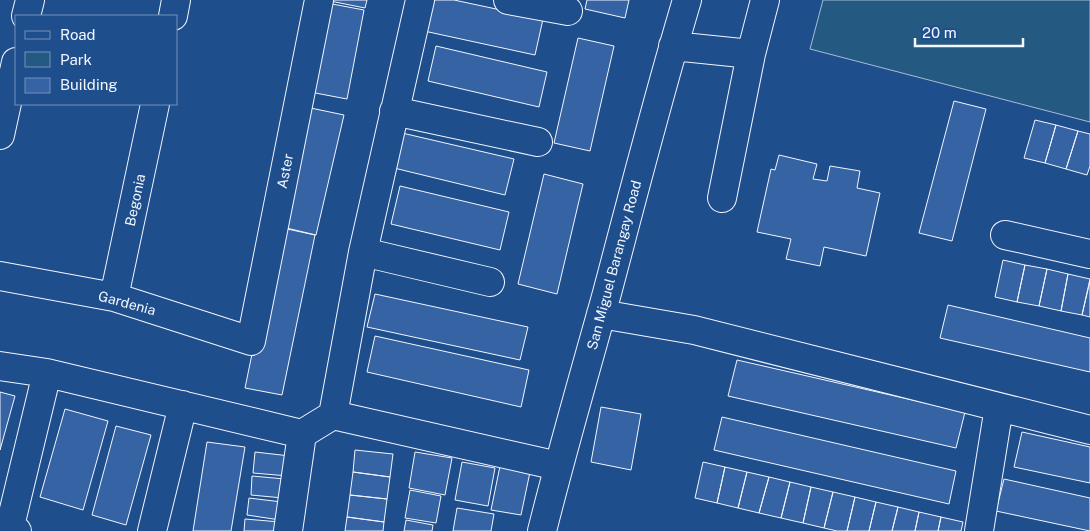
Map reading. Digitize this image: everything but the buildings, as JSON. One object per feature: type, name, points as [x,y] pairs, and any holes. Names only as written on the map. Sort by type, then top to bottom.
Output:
[{"type":"street","points":[[26,15],[30,0]]},
{"type":"street","points":[[173,15],[176,0]]},
{"type":"street","name":"Aster","points":[[251,341],[319,0]]},
{"type":"street","points":[[333,415],[363,252],[420,0]]},
{"type":"street","points":[[508,0],[568,11]]},
{"type":"street","name":"San Miguel Barangay Road","points":[[542,531],[558,466],[687,0]]},
{"type":"street","points":[[722,198],[751,54],[765,0]]},
{"type":"street","points":[[673,46],[751,54]]},
{"type":"street","points":[[0,134],[15,66]]},
{"type":"street","name":"Begonia","points":[[114,297],[155,105]]},
{"type":"street","points":[[394,111],[538,142]]},
{"type":"street","points":[[1005,235],[1090,254]]},
{"type":"street","points":[[363,252],[490,282]]},
{"type":"street","name":"Gardenia","points":[[0,276],[114,297],[251,341]]},
{"type":"street","points":[[601,314],[694,330],[1090,430]]},
{"type":"street","points":[[0,366],[47,373],[302,434],[333,415],[558,466]]},
{"type":"street","points":[[17,531],[9,530],[47,373]]},
{"type":"street","points":[[152,531],[183,405]]},
{"type":"street","points":[[979,531],[999,407]]},
{"type":"street","points":[[288,531],[302,434]]},
{"type":"green space","points":[[823,0],[1090,0],[1090,122],[810,49]]}]
